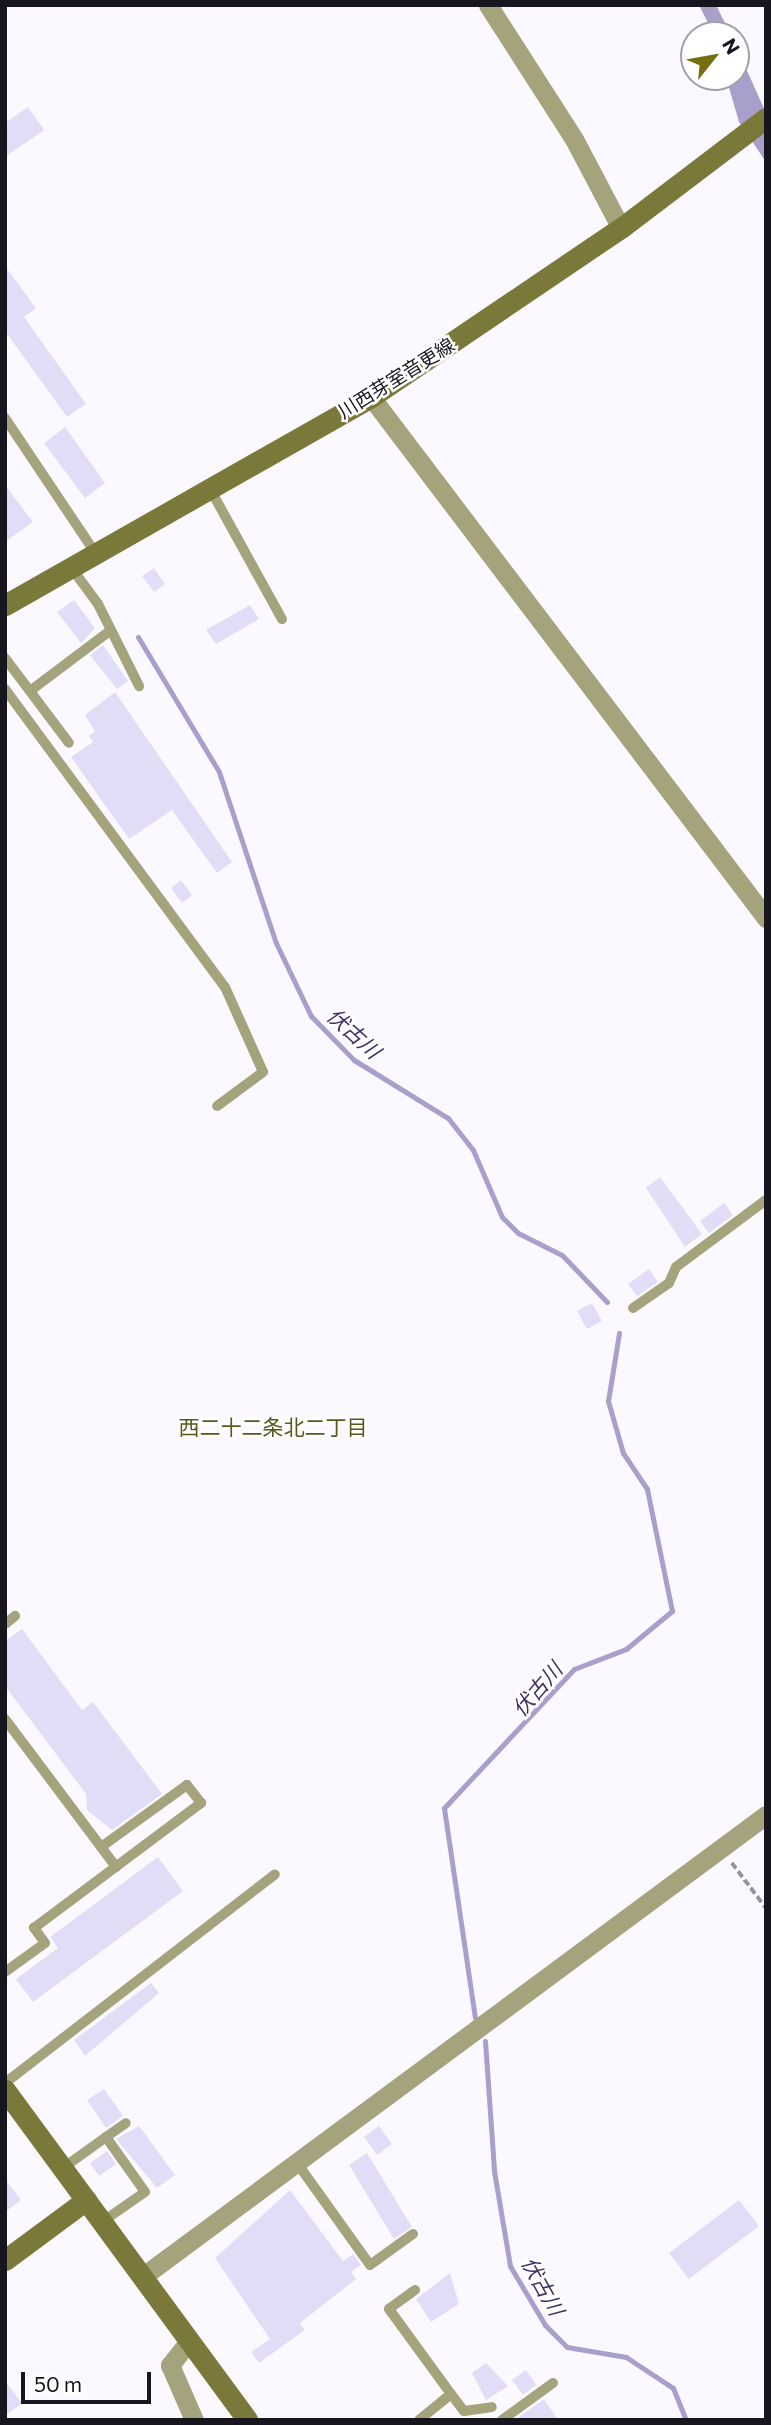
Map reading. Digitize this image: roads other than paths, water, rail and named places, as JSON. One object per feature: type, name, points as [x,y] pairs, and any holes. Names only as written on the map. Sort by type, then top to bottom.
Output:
[{"type":"main road","name":"川西芽室音更線","points":[[5,605],[94,551],[371,397],[621,228],[766,118]]},
{"type":"main road","points":[[5,2090],[247,2420]]},
{"type":"main road","points":[[5,2260],[86,2200]]},
{"type":"street","points":[[488,5],[574,139],[621,228]]},
{"type":"street","points":[[371,397],[766,918]]},
{"type":"street","points":[[142,2277],[766,1815]]},
{"type":"street","points":[[189,2341],[170,2365],[194,2420]]},
{"type":"lane","points":[[5,418],[94,551]]},
{"type":"lane","points":[[209,487],[282,619]]},
{"type":"lane","points":[[70,565],[111,630],[139,686]]},
{"type":"lane","points":[[30,691],[111,630]]},
{"type":"lane","points":[[5,658],[69,743]]},
{"type":"lane","points":[[5,689],[225,987],[263,1072],[217,1106]]},
{"type":"lane","points":[[633,1308],[669,1283],[676,1266],[766,1200]]},
{"type":"lane","points":[[5,1623],[15,1616]]},
{"type":"lane","points":[[5,1719],[116,1867]]},
{"type":"lane","points":[[5,1972],[45,1943],[34,1928],[201,1803],[187,1785],[101,1847]]},
{"type":"lane","points":[[5,2082],[275,1874]]},
{"type":"lane","points":[[63,2168],[126,2123]]},
{"type":"lane","points":[[103,2222],[145,2192],[106,2137]]},
{"type":"lane","points":[[297,2163],[370,2264],[414,2235]]},
{"type":"lane","points":[[415,2290],[389,2309],[464,2411],[492,2407]]},
{"type":"lane","points":[[502,2420],[553,2383]]},
{"type":"lane","points":[[419,2420],[451,2394]]},
{"type":"waterway","name":"伏古川","points":[[138,637],[219,772],[276,943],[311,1016],[354,1060],[448,1118],[473,1150],[502,1217],[518,1233],[562,1255],[607,1302]]},
{"type":"waterway","name":"伏古川","points":[[475,2018],[444,1808],[574,1669],[626,1649],[672,1611],[647,1489],[623,1453],[608,1401],[619,1333]]},
{"type":"waterway","name":"伏古川","points":[[485,2041],[494,2171],[510,2266],[545,2325],[567,2347],[626,2357],[673,2388],[686,2420]]},
{"type":"district","name":"西二十二条北二丁目","points":[[273,1427]]}]
